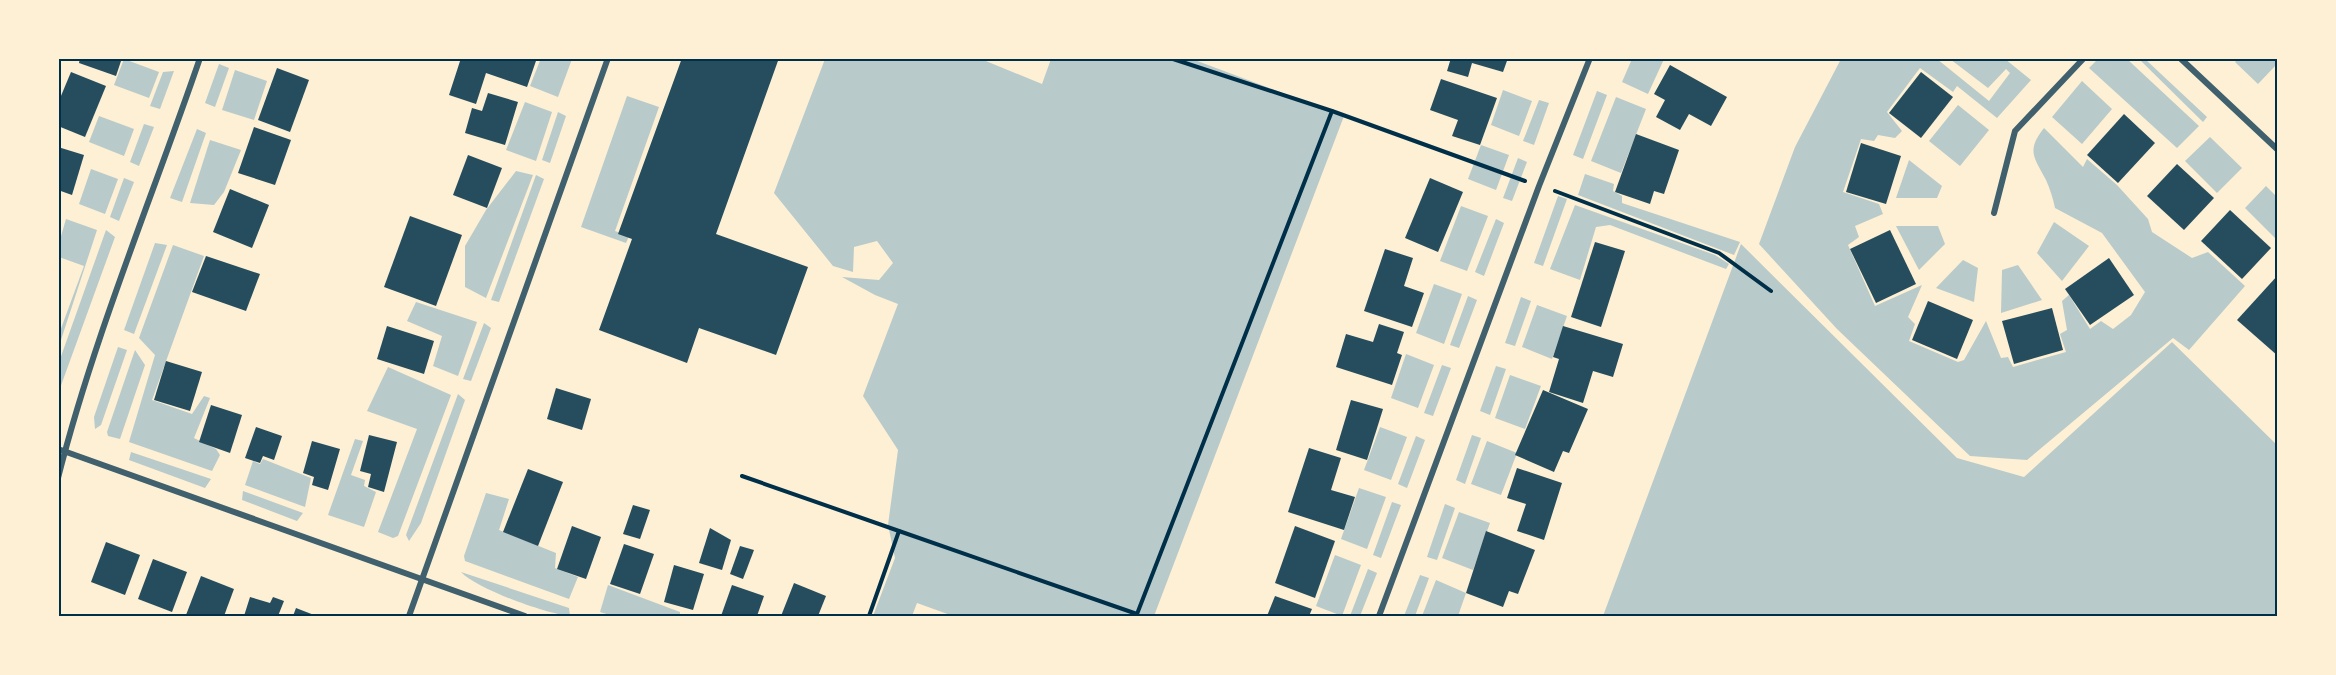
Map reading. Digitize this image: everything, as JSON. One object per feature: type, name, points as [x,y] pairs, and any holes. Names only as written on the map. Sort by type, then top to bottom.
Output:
[{"type":"street","points":[[58,478],[61,450],[200,58]]},
{"type":"street","points":[[409,616],[608,58]]},
{"type":"street","points":[[1379,616],[1539,186],[1590,58]]},
{"type":"street","points":[[1994,213],[2015,131],[2084,58]]},
{"type":"street","points":[[2180,58],[2277,150]]},
{"type":"street","points":[[61,450],[525,616]]},
{"type":"path","points":[[1170,58],[1332,111],[1719,253],[1771,291]]},
{"type":"path","points":[[742,476],[1137,614],[1332,111]]},
{"type":"path","points":[[869,616],[899,531]]},
{"type":"shaded area","points":[[541,58],[572,59],[558,97],[530,86]]},
{"type":"shaded area","points":[[2099,58],[2127,59],[2199,126],[2177,148],[2089,68]]},
{"type":"shaded area","points":[[2239,58],[2277,59],[2277,64],[2258,84],[2235,62]]},
{"type":"shaded area","points":[[124,59],[159,72],[149,98],[114,85]]},
{"type":"shaded area","points":[[825,59],[981,59],[1042,84],[1051,59],[1192,59],[1344,116],[1154,616],[953,616],[917,603],[912,616],[873,616],[895,558],[888,525],[898,450],[863,396],[898,304],[875,295],[842,277],[879,280],[893,263],[877,241],[854,247],[853,272],[833,266],[774,193]]},
{"type":"shaded area","points":[[1632,59],[1664,59],[1648,94],[1622,82]]},
{"type":"shaded area","points":[[1841,59],[1937,59],[1989,101],[2010,73],[2006,69],[1988,88],[1950,59],[2005,59],[2031,80],[1997,118],[1957,86],[1953,92],[1920,68],[1887,112],[1902,131],[1895,138],[1878,135],[1874,141],[1861,139],[1843,192],[1879,204],[1883,214],[1855,226],[1859,237],[1848,245],[1875,306],[1922,285],[1908,317],[1915,324],[1909,341],[1958,362],[1964,360],[1986,321],[2001,358],[2008,357],[2013,367],[2066,352],[2060,334],[2067,330],[2062,301],[2069,295],[2090,329],[2101,321],[2113,329],[2131,315],[2145,292],[2102,233],[2055,208],[2049,187],[2034,154],[2035,143],[2044,128],[2083,167],[2087,159],[2117,185],[2148,219],[2152,232],[2192,258],[2208,252],[2245,286],[2189,350],[2173,338],[2027,460],[1970,456],[1837,329],[1759,244],[1795,147]]},
{"type":"shaded area","points":[[2139,59],[2145,59],[2207,117],[2203,122]]},
{"type":"shaded area","points":[[219,64],[229,68],[215,107],[205,103]]},
{"type":"shaded area","points":[[235,70],[267,81],[254,120],[222,110]]},
{"type":"shaded area","points":[[174,71],[160,109],[150,106],[163,72]]},
{"type":"shaded area","points":[[2082,81],[2112,109],[2082,144],[2052,117]]},
{"type":"shaded area","points":[[1503,90],[1532,101],[1519,136],[1491,125]]},
{"type":"shaded area","points":[[1597,91],[1607,95],[1583,159],[1573,155]]},
{"type":"shaded area","points":[[627,96],[659,107],[615,231],[629,236],[626,243],[581,227]]},
{"type":"shaded area","points":[[1616,97],[1646,109],[1621,173],[1591,161]]},
{"type":"shaded area","points":[[1539,100],[1549,103],[1534,145],[1523,141]]},
{"type":"shaded area","points":[[525,102],[552,112],[536,161],[506,150]]},
{"type":"shaded area","points":[[1958,105],[1989,130],[1960,166],[1929,141]]},
{"type":"shaded area","points":[[558,112],[566,116],[550,163],[542,160]]},
{"type":"shaded area","points":[[99,116],[134,129],[124,156],[89,142]]},
{"type":"shaded area","points":[[144,124],[154,127],[139,166],[130,162]]},
{"type":"shaded area","points":[[197,129],[206,133],[182,202],[170,198]]},
{"type":"shaded area","points":[[2210,137],[2242,168],[2217,193],[2185,161]]},
{"type":"shaded area","points":[[210,140],[241,150],[224,192],[214,205],[190,203]]},
{"type":"shaded area","points":[[1481,145],[1509,155],[1496,190],[1468,179]]},
{"type":"shaded area","points":[[1518,158],[1527,162],[1512,201],[1503,198]]},
{"type":"shaded area","points":[[1909,160],[1942,186],[1937,198],[1896,198]]},
{"type":"shaded area","points":[[91,169],[118,179],[105,214],[79,204]]},
{"type":"shaded area","points":[[516,171],[533,175],[486,298],[465,287],[465,246],[486,210]]},
{"type":"shaded area","points":[[1585,174],[1614,184],[1613,191],[1622,196],[1622,203],[1740,242],[1734,255],[1578,195]]},
{"type":"shaded area","points":[[536,175],[544,179],[499,302],[491,300]]},
{"type":"shaded area","points":[[124,178],[134,182],[119,221],[110,217]]},
{"type":"shaded area","points":[[2266,186],[2277,197],[2277,240],[2245,208]]},
{"type":"shaded area","points":[[1558,196],[1567,199],[1543,266],[1534,263]]},
{"type":"shaded area","points":[[1575,205],[1715,255],[1729,264],[1726,269],[1610,225],[1596,227],[1580,280],[1550,269]]},
{"type":"shaded area","points":[[1461,206],[1488,216],[1467,271],[1440,261]]},
{"type":"shaded area","points":[[66,219],[97,230],[59,346],[59,334],[84,266],[59,257],[59,243]]},
{"type":"shaded area","points":[[1496,219],[1504,223],[1484,276],[1475,272]]},
{"type":"shaded area","points":[[2054,222],[2089,246],[2062,281],[2037,253]]},
{"type":"shaded area","points":[[1896,226],[1938,226],[1945,244],[1919,270]]},
{"type":"shaded area","points":[[106,230],[115,237],[59,391],[59,362]]},
{"type":"shaded area","points":[[155,243],[167,245],[134,334],[124,330]]},
{"type":"shaded area","points":[[1741,244],[1957,458],[2024,477],[2172,342],[2277,445],[2277,616],[1603,616]]},
{"type":"shaded area","points":[[173,245],[204,256],[152,400],[192,414],[204,396],[210,398],[194,438],[216,449],[220,455],[212,471],[129,442],[155,355],[139,338]]},
{"type":"shaded area","points":[[1963,260],[1978,268],[1974,302],[1936,288]]},
{"type":"shaded area","points":[[2018,265],[2042,300],[2001,313],[2002,270]]},
{"type":"shaded area","points":[[1434,284],[1462,294],[1444,344],[1416,333]]},
{"type":"shaded area","points":[[1468,296],[1477,300],[1459,348],[1450,345]]},
{"type":"shaded area","points":[[1521,297],[1531,301],[1515,346],[1505,343]]},
{"type":"shaded area","points":[[416,302],[477,322],[458,376],[433,366],[442,336],[407,321]]},
{"type":"shaded area","points":[[1537,305],[1567,316],[1552,359],[1522,347]]},
{"type":"shaded area","points":[[484,323],[491,328],[471,381],[463,379]]},
{"type":"shaded area","points":[[118,347],[127,350],[101,425],[95,429],[94,417]]},
{"type":"shaded area","points":[[135,350],[145,365],[120,439],[108,436],[107,432]]},
{"type":"shaded area","points":[[1406,354],[1434,365],[1418,408],[1391,398]]},
{"type":"shaded area","points":[[1442,365],[1451,368],[1433,416],[1424,413]]},
{"type":"shaded area","points":[[1496,366],[1506,369],[1490,415],[1480,411]]},
{"type":"shaded area","points":[[388,367],[451,395],[398,536],[393,538],[378,532],[417,429],[367,411]]},
{"type":"shaded area","points":[[1510,375],[1541,386],[1525,429],[1495,418]]},
{"type":"shaded area","points":[[458,394],[465,400],[421,523],[409,541],[406,535]]},
{"type":"shaded area","points":[[1380,427],[1407,437],[1391,480],[1364,470]]},
{"type":"shaded area","points":[[1472,435],[1481,438],[1465,484],[1456,480]]},
{"type":"shaded area","points":[[1416,436],[1425,440],[1407,488],[1398,484]]},
{"type":"shaded area","points":[[355,439],[363,441],[351,475],[365,480],[364,486],[376,492],[364,527],[328,515]]},
{"type":"shaded area","points":[[1487,441],[1517,453],[1501,495],[1471,484]]},
{"type":"shaded area","points":[[131,452],[211,479],[205,488],[129,460]]},
{"type":"shaded area","points":[[263,459],[311,478],[305,507],[245,485],[253,461],[260,464]]},
{"type":"shaded area","points":[[1359,488],[1386,497],[1367,549],[1341,539]]},
{"type":"shaded area","points":[[243,491],[303,513],[297,521],[242,500]]},
{"type":"shaded area","points":[[486,493],[509,499],[499,530],[556,553],[555,568],[578,577],[569,599],[465,561],[464,556]]},
{"type":"shaded area","points":[[1392,502],[1401,505],[1381,558],[1373,555]]},
{"type":"shaded area","points":[[1445,504],[1455,508],[1437,560],[1427,557]]},
{"type":"shaded area","points":[[1459,512],[1490,523],[1473,570],[1442,558]]},
{"type":"shaded area","points":[[1335,555],[1361,565],[1342,616],[1316,606]]},
{"type":"shaded area","points":[[1368,569],[1377,573],[1360,616],[1350,616]]},
{"type":"shaded area","points":[[461,572],[569,608],[570,616],[545,611],[512,600],[481,586]]},
{"type":"shaded area","points":[[1420,575],[1429,578],[1415,616],[1404,616]]},
{"type":"shaded area","points":[[1436,580],[1466,593],[1458,616],[1422,616]]},
{"type":"shaded area","points":[[608,585],[680,612],[680,616],[613,616],[600,612]]},
{"type":"building","points":[[80,58],[122,58],[116,76],[79,63]]},
{"type":"building","points":[[461,58],[537,58],[527,87],[486,73],[476,104],[449,95]]},
{"type":"building","points":[[682,58],[779,58],[716,234],[808,267],[776,355],[699,328],[687,363],[599,330],[632,239],[618,234]]},
{"type":"building","points":[[1451,58],[1508,58],[1503,72],[1472,63],[1468,77],[1447,71]]},
{"type":"building","points":[[1670,65],[1727,97],[1711,126],[1689,114],[1680,130],[1656,117],[1665,100],[1654,94]]},
{"type":"building","points":[[277,68],[309,80],[290,132],[258,120]]},
{"type":"building","points":[[71,72],[106,86],[85,137],[58,126],[58,103]]},
{"type":"building","points":[[1921,72],[1953,97],[1921,138],[1889,113]]},
{"type":"building","points":[[1441,79],[1497,98],[1480,145],[1452,136],[1458,120],[1430,110]]},
{"type":"building","points":[[488,93],[518,102],[505,145],[465,133],[472,108],[482,111]]},
{"type":"building","points":[[2124,114],[2155,143],[2118,183],[2087,155]]},
{"type":"building","points":[[254,127],[291,140],[275,185],[238,173]]},
{"type":"building","points":[[1636,134],[1679,150],[1664,194],[1654,191],[1650,204],[1615,192]]},
{"type":"building","points":[[1861,143],[1901,156],[1886,204],[1846,192]]},
{"type":"building","points":[[58,147],[84,155],[72,195],[58,190]]},
{"type":"building","points":[[468,155],[502,168],[487,208],[453,195]]},
{"type":"building","points":[[2177,164],[2214,198],[2184,230],[2147,196]]},
{"type":"building","points":[[1430,178],[1463,192],[1438,252],[1405,238]]},
{"type":"building","points":[[230,189],[269,205],[252,248],[213,232]]},
{"type":"building","points":[[2230,210],[2271,248],[2242,279],[2201,241]]},
{"type":"building","points":[[410,216],[462,235],[436,306],[384,287]]},
{"type":"building","points":[[1890,230],[1916,284],[1876,303],[1850,249]]},
{"type":"building","points":[[1595,242],[1625,251],[1601,327],[1571,317]]},
{"type":"building","points":[[1385,249],[1413,258],[1404,286],[1424,293],[1412,327],[1364,311]]},
{"type":"building","points":[[206,256],[260,274],[246,311],[192,292]]},
{"type":"building","points":[[2109,258],[2134,295],[2090,325],[2065,289]]},
{"type":"building","points":[[2278,275],[2278,356],[2237,320]]},
{"type":"building","points":[[1928,301],[1973,320],[1957,359],[1912,340]]},
{"type":"building","points":[[2052,308],[2063,350],[2014,364],[2002,321]]},
{"type":"building","points":[[1379,324],[1404,332],[1397,353],[1402,355],[1392,385],[1336,367],[1346,334],[1373,342]]},
{"type":"building","points":[[387,326],[434,341],[424,374],[377,359]]},
{"type":"building","points":[[1563,326],[1623,344],[1613,377],[1593,371],[1583,403],[1549,392],[1559,359],[1553,357]]},
{"type":"building","points":[[166,361],[202,372],[190,411],[154,400]]},
{"type":"building","points":[[556,388],[591,399],[582,430],[547,419]]},
{"type":"building","points":[[1543,390],[1588,409],[1569,453],[1563,451],[1554,472],[1515,455]]},
{"type":"building","points":[[1351,400],[1383,409],[1367,460],[1336,450]]},
{"type":"building","points":[[211,405],[242,415],[230,453],[199,442]]},
{"type":"building","points":[[256,427],[282,436],[274,460],[263,456],[260,463],[245,458]]},
{"type":"building","points":[[369,435],[397,442],[384,492],[368,487],[371,474],[360,471]]},
{"type":"building","points":[[312,441],[340,449],[328,490],[312,485],[314,477],[303,473]]},
{"type":"building","points":[[1309,448],[1341,458],[1331,490],[1355,497],[1344,530],[1288,512]]},
{"type":"building","points":[[1517,468],[1562,483],[1544,540],[1517,531],[1526,504],[1507,498]]},
{"type":"building","points":[[528,469],[563,482],[538,546],[503,532]]},
{"type":"building","points":[[633,505],[650,510],[640,539],[623,534]]},
{"type":"building","points":[[572,526],[601,537],[586,579],[557,569]]},
{"type":"building","points":[[1295,526],[1335,541],[1315,598],[1275,583]]},
{"type":"building","points":[[710,528],[731,540],[722,570],[699,563]]},
{"type":"building","points":[[1486,531],[1535,550],[1518,594],[1509,591],[1503,607],[1466,593]]},
{"type":"building","points":[[106,542],[140,555],[125,595],[91,582]]},
{"type":"building","points":[[624,544],[654,554],[640,594],[610,584]]},
{"type":"building","points":[[740,546],[754,550],[743,579],[730,574]]},
{"type":"building","points":[[153,559],[187,572],[172,612],[138,599]]},
{"type":"building","points":[[674,565],[704,574],[693,610],[664,602]]},
{"type":"building","points":[[201,576],[234,589],[224,616],[186,615]]},
{"type":"building","points":[[794,583],[826,596],[818,616],[781,616]]},
{"type":"building","points":[[732,585],[764,596],[757,616],[721,616]]},
{"type":"building","points":[[1275,596],[1312,609],[1309,616],[1267,616]]},
{"type":"building","points":[[250,597],[270,603],[273,597],[284,601],[278,616],[244,616]]},
{"type":"building","points":[[296,608],[314,615],[314,616],[293,616]]}]
